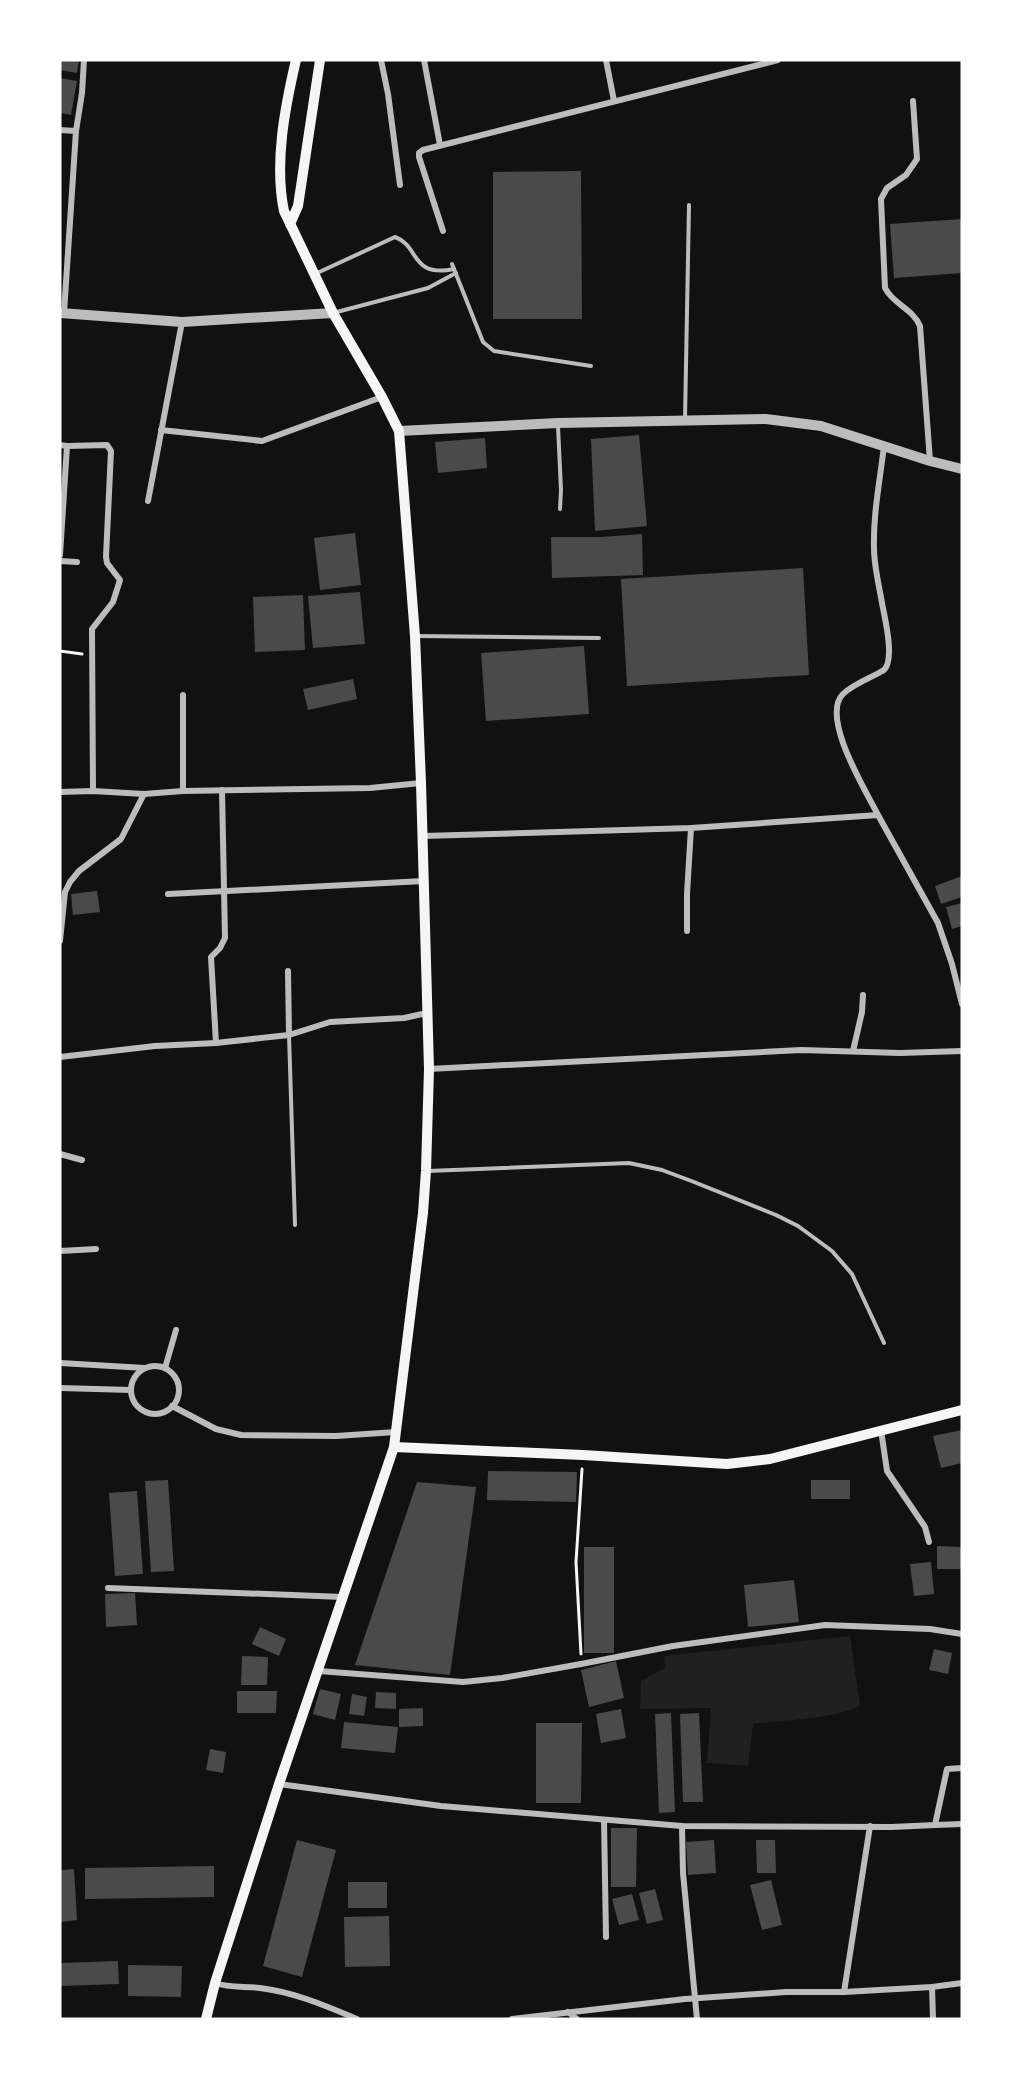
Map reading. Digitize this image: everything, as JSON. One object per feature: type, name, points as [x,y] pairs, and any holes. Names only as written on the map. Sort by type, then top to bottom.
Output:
[{"type":"main road","points":[[206,2019],[215,1983],[279,1784],[394,1447],[423,1213],[426,1171],[429,1070],[423,836],[415,636],[399,431],[333,313],[284,211],[280,193],[282,148],[289,90],[296,60]]},
{"type":"main road","points":[[290,224],[298,206],[320,60]]},
{"type":"main road","points":[[394,1447],[727,1464],[770,1459],[962,1410]]},
{"type":"street","points":[[84,60],[76,131],[62,313],[182,322],[333,313]]},
{"type":"street","points":[[381,60],[388,94],[400,185]]},
{"type":"street","points":[[424,60],[440,144]]},
{"type":"street","points":[[606,60],[614,101]]},
{"type":"street","points":[[443,231],[419,157],[419,153],[423,150],[778,60]]},
{"type":"street","points":[[913,101],[917,159],[906,175],[887,188],[880,203],[886,291],[915,316],[920,326],[930,461]]},
{"type":"street","points":[[60,130],[76,131]]},
{"type":"street","points":[[148,501],[182,322]]},
{"type":"street","points":[[161,430],[262,441],[382,397]]},
{"type":"street","points":[[399,431],[558,423],[766,419],[821,426],[962,469]]},
{"type":"street","points":[[60,555],[63,445],[107,445],[111,451],[106,557],[107,563],[120,580],[113,602],[92,629],[93,790]]},
{"type":"street","points":[[884,446],[874,545],[890,657],[884,670],[843,694],[836,708],[839,730],[846,750],[878,815],[938,922],[962,1004]]},
{"type":"street","points":[[60,561],[77,562]]},
{"type":"street","points":[[183,695],[183,791]]},
{"type":"street","points":[[60,792],[93,790],[144,794],[183,791],[370,788],[421,783]]},
{"type":"street","points":[[216,1043],[211,957],[220,948],[225,938],[222,790]]},
{"type":"street","points":[[60,941],[65,892],[70,882],[79,871],[121,839],[144,794]]},
{"type":"street","points":[[423,836],[691,828],[878,815]]},
{"type":"street","points":[[687,931],[691,828]]},
{"type":"street","points":[[168,894],[424,881]]},
{"type":"street","points":[[288,971],[289,1035]]},
{"type":"street","points":[[853,1051],[862,1012],[863,995]]},
{"type":"street","points":[[60,1057],[155,1046],[216,1043],[289,1035],[330,1022],[404,1018],[427,1013]]},
{"type":"street","points":[[429,1070],[801,1050],[962,1051]]},
{"type":"street","points":[[60,1154],[82,1160]]},
{"type":"street","points":[[60,1251],[96,1249]]},
{"type":"street","points":[[165,1368],[176,1330]]},
{"type":"street","points":[[60,1363],[165,1368],[174,1375],[179,1385],[178,1396],[172,1406],[161,1413],[149,1413],[134,1401],[131,1390],[135,1377],[145,1368]]},
{"type":"street","points":[[60,1388],[131,1390]]},
{"type":"street","points":[[172,1406],[216,1428],[241,1435],[336,1436],[396,1432]]},
{"type":"street","points":[[881,1430],[888,1471],[923,1523],[929,1542]]},
{"type":"street","points":[[108,1588],[344,1597]]},
{"type":"street","points":[[319,1671],[463,1682],[581,1665],[673,1646],[825,1625],[930,1629],[962,1634]]},
{"type":"street","points":[[935,1825],[947,1769],[962,1768]]},
{"type":"street","points":[[279,1784],[441,1806],[682,1826],[962,1824]]},
{"type":"street","points":[[604,1820],[606,1937]]},
{"type":"street","points":[[682,1826],[683,1873],[696,2019]]},
{"type":"street","points":[[844,1992],[870,1826]]},
{"type":"street","points":[[215,1983],[230,1988],[260,1988],[294,1994],[357,2019]]},
{"type":"street","points":[[512,2019],[694,1998],[786,1992],[844,1992],[962,1983]]},
{"type":"street","points":[[932,1987],[933,2019]]},
{"type":"street","points":[[567,2011],[578,2019]]},
{"type":"lane","points":[[685,420],[689,205]]},
{"type":"lane","points":[[314,274],[394,237],[401,239],[421,265],[444,271],[454,269]]},
{"type":"lane","points":[[333,313],[428,288],[454,269]]},
{"type":"lane","points":[[454,269],[483,342],[488,348],[494,351],[591,366]]},
{"type":"lane","points":[[558,423],[560,509]]},
{"type":"lane","points":[[415,636],[599,638]]},
{"type":"lane","points":[[289,1035],[296,1225]]},
{"type":"lane","points":[[426,1171],[629,1163],[662,1170],[694,1182],[776,1215],[798,1226],[832,1251],[852,1274],[884,1343]]},
{"type":"path","points":[[60,651],[92,656]]},
{"type":"path","points":[[581,1665],[576,1562],[583,1455]]},
{"type":"shaded area","points":[[850,1636],[860,1706],[836,1714],[753,1724],[748,1766],[707,1763],[711,1708],[640,1709],[641,1681],[665,1668],[664,1656]]},
{"type":"building","points":[[60,60],[79,60],[77,73],[60,70]]},
{"type":"building","points":[[60,78],[77,81],[71,115],[60,113]]},
{"type":"building","points":[[581,171],[582,319],[493,319],[493,172]]},
{"type":"building","points":[[962,219],[962,273],[894,278],[890,224]]},
{"type":"building","points":[[639,435],[647,526],[595,531],[591,439]]},
{"type":"building","points":[[485,438],[487,468],[438,473],[435,442]]},
{"type":"building","points":[[355,533],[361,585],[320,590],[314,538]]},
{"type":"building","points":[[642,534],[643,575],[552,578],[551,537]]},
{"type":"building","points":[[803,568],[809,675],[627,686],[621,579]]},
{"type":"building","points":[[360,592],[365,644],[313,648],[308,596]]},
{"type":"building","points":[[303,595],[305,650],[255,652],[253,597]]},
{"type":"building","points":[[584,646],[589,714],[486,721],[481,653]]},
{"type":"building","points":[[353,679],[357,699],[308,710],[303,689]]},
{"type":"building","points":[[962,876],[962,897],[941,904],[935,886]]},
{"type":"building","points":[[97,891],[100,912],[73,915],[71,894]]},
{"type":"building","points":[[962,903],[962,926],[952,929],[946,907]]},
{"type":"building","points":[[962,1430],[962,1463],[941,1468],[933,1436]]},
{"type":"building","points":[[488,1471],[577,1472],[576,1502],[487,1500]]},
{"type":"building","points":[[168,1480],[174,1571],[151,1572],[145,1481]]},
{"type":"building","points":[[811,1480],[850,1480],[850,1499],[811,1499]]},
{"type":"building","points":[[417,1482],[476,1487],[450,1675],[355,1665]]},
{"type":"building","points":[[137,1491],[143,1574],[115,1576],[109,1493]]},
{"type":"building","points":[[937,1546],[962,1547],[962,1569],[937,1569]]},
{"type":"building","points":[[584,1547],[614,1547],[614,1653],[584,1653]]},
{"type":"building","points":[[931,1562],[934,1594],[914,1596],[910,1564]]},
{"type":"building","points":[[794,1580],[799,1622],[748,1627],[744,1585]]},
{"type":"building","points":[[135,1593],[137,1625],[106,1627],[105,1594]]},
{"type":"building","points":[[260,1627],[286,1639],[279,1656],[252,1644]]},
{"type":"building","points":[[934,1649],[952,1653],[948,1674],[929,1670]]},
{"type":"building","points":[[242,1656],[268,1657],[267,1685],[241,1685]]},
{"type":"building","points":[[616,1661],[624,1698],[589,1707],[581,1670]]},
{"type":"building","points":[[320,1689],[341,1694],[335,1720],[313,1714]]},
{"type":"building","points":[[237,1691],[277,1691],[276,1713],[237,1713]]},
{"type":"building","points":[[376,1692],[396,1693],[396,1709],[375,1708]]},
{"type":"building","points":[[352,1694],[367,1697],[364,1716],[349,1714]]},
{"type":"building","points":[[423,1708],[423,1726],[399,1727],[399,1709]]},
{"type":"building","points":[[621,1709],[626,1738],[601,1743],[596,1714]]},
{"type":"building","points":[[671,1713],[675,1812],[659,1813],[655,1714]]},
{"type":"building","points":[[699,1713],[703,1802],[683,1802],[680,1714]]},
{"type":"building","points":[[344,1722],[398,1727],[395,1753],[341,1748]]},
{"type":"building","points":[[536,1723],[582,1723],[581,1803],[536,1803]]},
{"type":"building","points":[[210,1749],[226,1752],[223,1773],[206,1770]]},
{"type":"building","points":[[611,1828],[637,1828],[636,1887],[611,1887]]},
{"type":"building","points":[[297,1840],[336,1850],[302,1977],[263,1966]]},
{"type":"building","points":[[714,1840],[716,1873],[688,1875],[686,1842]]},
{"type":"building","points":[[756,1840],[775,1840],[776,1873],[757,1873]]},
{"type":"building","points":[[214,1866],[214,1897],[85,1899],[85,1868]]},
{"type":"building","points":[[74,1869],[77,1920],[60,1922],[60,1870]]},
{"type":"building","points":[[771,1880],[782,1925],[762,1930],[750,1885]]},
{"type":"building","points":[[348,1882],[387,1882],[387,1908],[348,1908]]},
{"type":"building","points":[[655,1889],[663,1920],[647,1924],[639,1893]]},
{"type":"building","points":[[632,1894],[639,1920],[619,1925],[612,1899]]},
{"type":"building","points":[[389,1916],[390,1966],[345,1967],[344,1917]]},
{"type":"building","points":[[118,1961],[119,1984],[60,1986],[60,1963]]},
{"type":"building","points":[[128,1965],[182,1966],[181,1997],[128,1996]]}]
